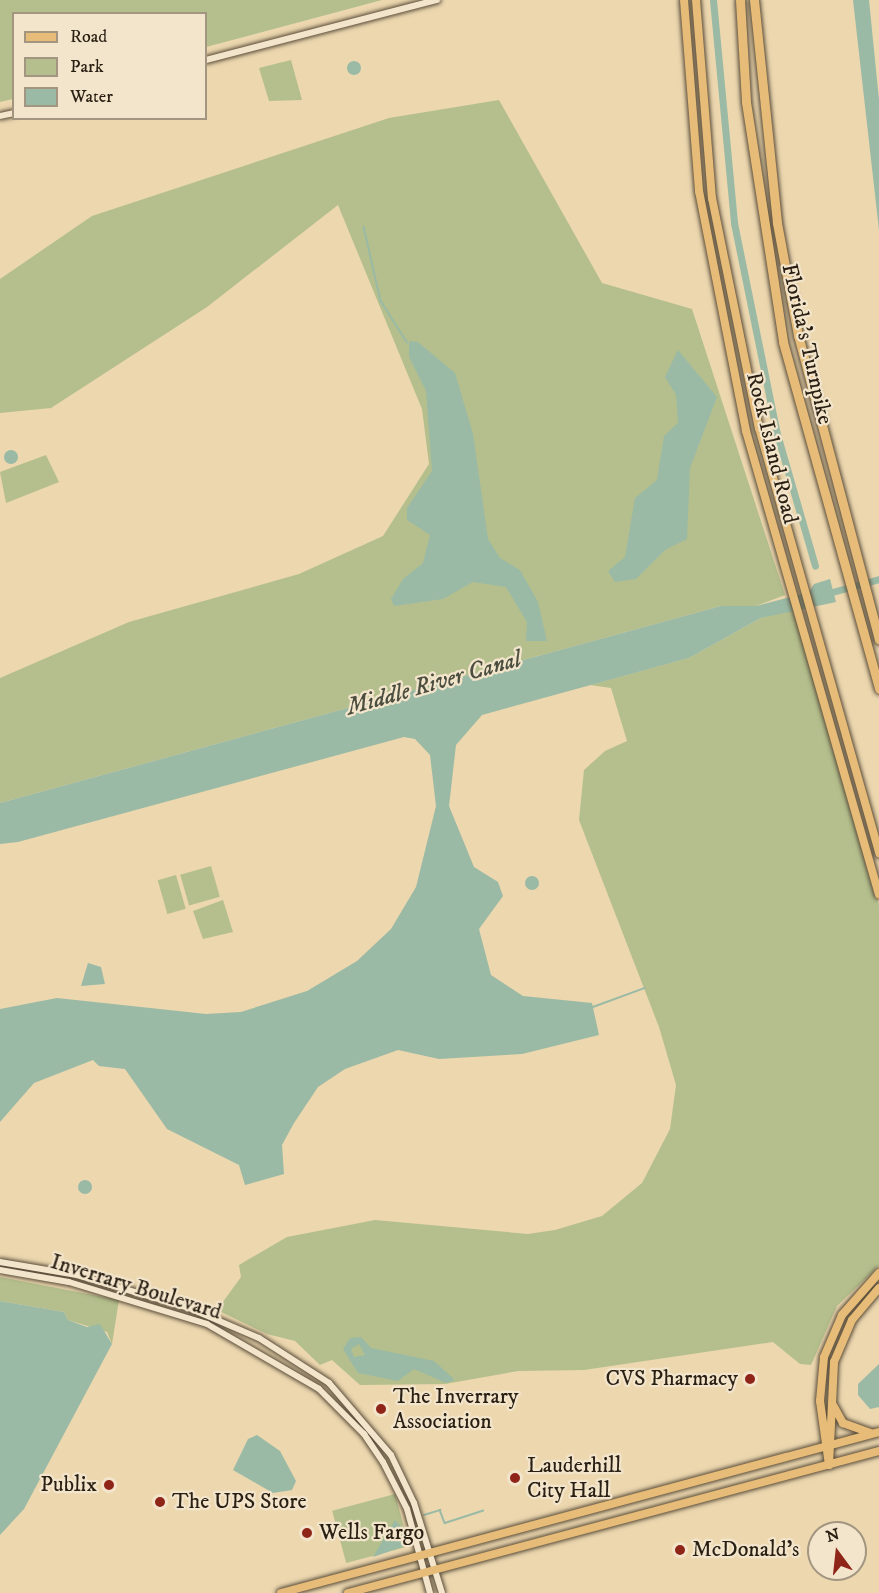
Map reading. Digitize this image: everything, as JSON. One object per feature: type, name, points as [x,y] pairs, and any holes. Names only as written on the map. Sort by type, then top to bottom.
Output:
[{"type":"highway","name":"Florida's Turnpike","points":[[740,0],[752,148],[783,342],[879,689]]},
{"type":"highway","name":"Florida's Turnpike","points":[[754,0],[777,223],[798,335],[879,639]]},
{"type":"main road","name":"Rock Island Road","points":[[684,0],[699,191],[746,431],[879,894]]},
{"type":"main road","name":"Rock Island Road","points":[[696,0],[712,198],[759,428],[879,854]]},
{"type":"main road","points":[[829,1465],[823,1446],[824,1357],[842,1315],[879,1273]]},
{"type":"main road","points":[[829,1465],[833,1443],[831,1399],[841,1340],[879,1287]]},
{"type":"main road","points":[[831,1399],[843,1423],[875,1432]]},
{"type":"main road","points":[[281,1593],[875,1432]]},
{"type":"main road","points":[[348,1593],[879,1451]]},
{"type":"street","points":[[207,60],[437,0]]},
{"type":"street","name":"Inverrary Boulevard","points":[[0,1262],[77,1275],[189,1308],[259,1338],[328,1383],[380,1441],[414,1503],[442,1593]]},
{"type":"street","name":"Inverrary Boulevard","points":[[0,1270],[69,1282],[207,1324],[289,1367],[364,1434],[407,1509],[430,1593]]},
{"type":"street","points":[[364,1434],[380,1441]]},
{"type":"green space","points":[[0,0],[382,0],[207,47],[207,12],[12,12],[12,99],[0,102]]},
{"type":"green space","points":[[291,60],[302,100],[269,101],[259,68]]},
{"type":"green space","points":[[499,100],[602,283],[692,309],[785,595],[756,606],[721,606],[0,803],[0,678],[129,622],[299,574],[383,536],[429,464],[422,409],[338,205],[207,307],[51,408],[0,413],[0,279],[92,216],[389,118]]},
{"type":"green space","points":[[46,455],[59,482],[6,503],[0,472]]},
{"type":"green space","points":[[793,609],[879,905],[879,1266],[837,1306],[811,1365],[800,1364],[773,1342],[584,1370],[518,1371],[445,1384],[360,1385],[332,1360],[320,1365],[295,1341],[267,1334],[217,1310],[241,1277],[239,1265],[287,1237],[375,1220],[528,1234],[555,1230],[602,1216],[642,1183],[670,1129],[676,1085],[659,1027],[579,820],[584,770],[605,751],[627,741],[611,688],[590,685],[689,658],[761,618]]},
{"type":"green space","points":[[211,866],[220,897],[189,906],[180,875]]},
{"type":"green space","points":[[176,875],[186,909],[167,914],[158,880]]},
{"type":"green space","points":[[223,900],[233,932],[203,939],[193,911]]},
{"type":"green space","points":[[0,1277],[119,1300],[112,1344],[107,1332],[68,1320],[64,1312],[0,1301]]},
{"type":"green space","points":[[395,1494],[409,1546],[346,1563],[332,1511]]},
{"type":"water","points":[[853,0],[869,0],[879,100],[879,230]]},
{"type":"water","points":[[354,61],[359,63],[361,68],[359,73],[354,75],[349,73],[347,68],[349,63]]},
{"type":"water","points":[[409,341],[418,342],[455,373],[473,434],[488,539],[500,558],[520,570],[538,602],[547,641],[526,641],[527,622],[506,587],[473,582],[443,599],[394,606],[391,599],[403,579],[423,563],[430,535],[407,520],[407,508],[432,471],[426,391],[409,357]]},
{"type":"water","points":[[678,350],[717,397],[690,468],[687,539],[665,550],[636,579],[615,582],[608,571],[625,557],[635,498],[657,480],[664,436],[678,423],[676,395],[665,377]]},
{"type":"water","points":[[8,450],[14,450],[18,457],[14,464],[8,464],[4,460],[4,454]]},
{"type":"water","points":[[830,579],[836,602],[761,618],[689,658],[482,715],[456,745],[449,806],[474,867],[498,882],[503,896],[479,929],[491,975],[523,996],[592,1003],[599,1035],[522,1054],[439,1059],[398,1050],[345,1069],[318,1087],[294,1123],[282,1145],[284,1174],[245,1185],[239,1165],[167,1129],[125,1069],[99,1066],[93,1060],[34,1083],[0,1122],[0,1009],[57,998],[206,1014],[241,1012],[307,991],[357,961],[391,929],[416,887],[436,806],[430,755],[415,739],[404,737],[18,842],[0,844],[0,803],[721,606],[756,606],[809,592],[814,584]]},
{"type":"water","points":[[532,876],[537,878],[539,883],[537,888],[532,890],[527,888],[525,883],[527,878]]},
{"type":"water","points":[[88,963],[101,967],[105,984],[81,986]]},
{"type":"water","points":[[82,1180],[88,1180],[92,1187],[88,1194],[82,1194],[78,1190],[78,1184]]},
{"type":"water","points":[[0,1301],[64,1312],[68,1320],[87,1327],[100,1324],[112,1344],[24,1509],[0,1535]]},
{"type":"water","points":[[361,1337],[371,1348],[434,1361],[455,1380],[446,1383],[414,1369],[398,1381],[358,1373],[343,1349],[350,1338]],"holes":[[[359,1344],[365,1355],[354,1357],[351,1349]]]},
{"type":"water","points":[[879,1364],[879,1407],[870,1409],[858,1395],[858,1384]]},
{"type":"water","points":[[257,1435],[280,1451],[296,1481],[292,1490],[273,1493],[233,1470],[248,1439]]},
{"type":"water","points":[[395,1520],[407,1533],[402,1547],[373,1557]]},
{"type":"waterway","points":[[713,0],[734,223],[777,434],[815,566]]},
{"type":"waterway","points":[[364,227],[381,301],[407,342]]},
{"type":"waterway","name":"Middle River Canal","points":[[825,594],[879,579]]},
{"type":"waterway","points":[[593,1007],[645,988]]},
{"type":"waterway","points":[[424,1515],[440,1510],[445,1523],[483,1511]]},
{"type":"place","name":"CVS Pharmacy","points":[[750,1379]]},
{"type":"place","name":"The Inverrary Association","points":[[381,1409]]},
{"type":"place","name":"Lauderhill City Hall","points":[[515,1478]]},
{"type":"place","name":"Publix","points":[[109,1485]]},
{"type":"place","name":"The UPS Store","points":[[160,1502]]},
{"type":"place","name":"Wells Fargo","points":[[307,1533]]},
{"type":"place","name":"McDonald's","points":[[680,1550]]}]
